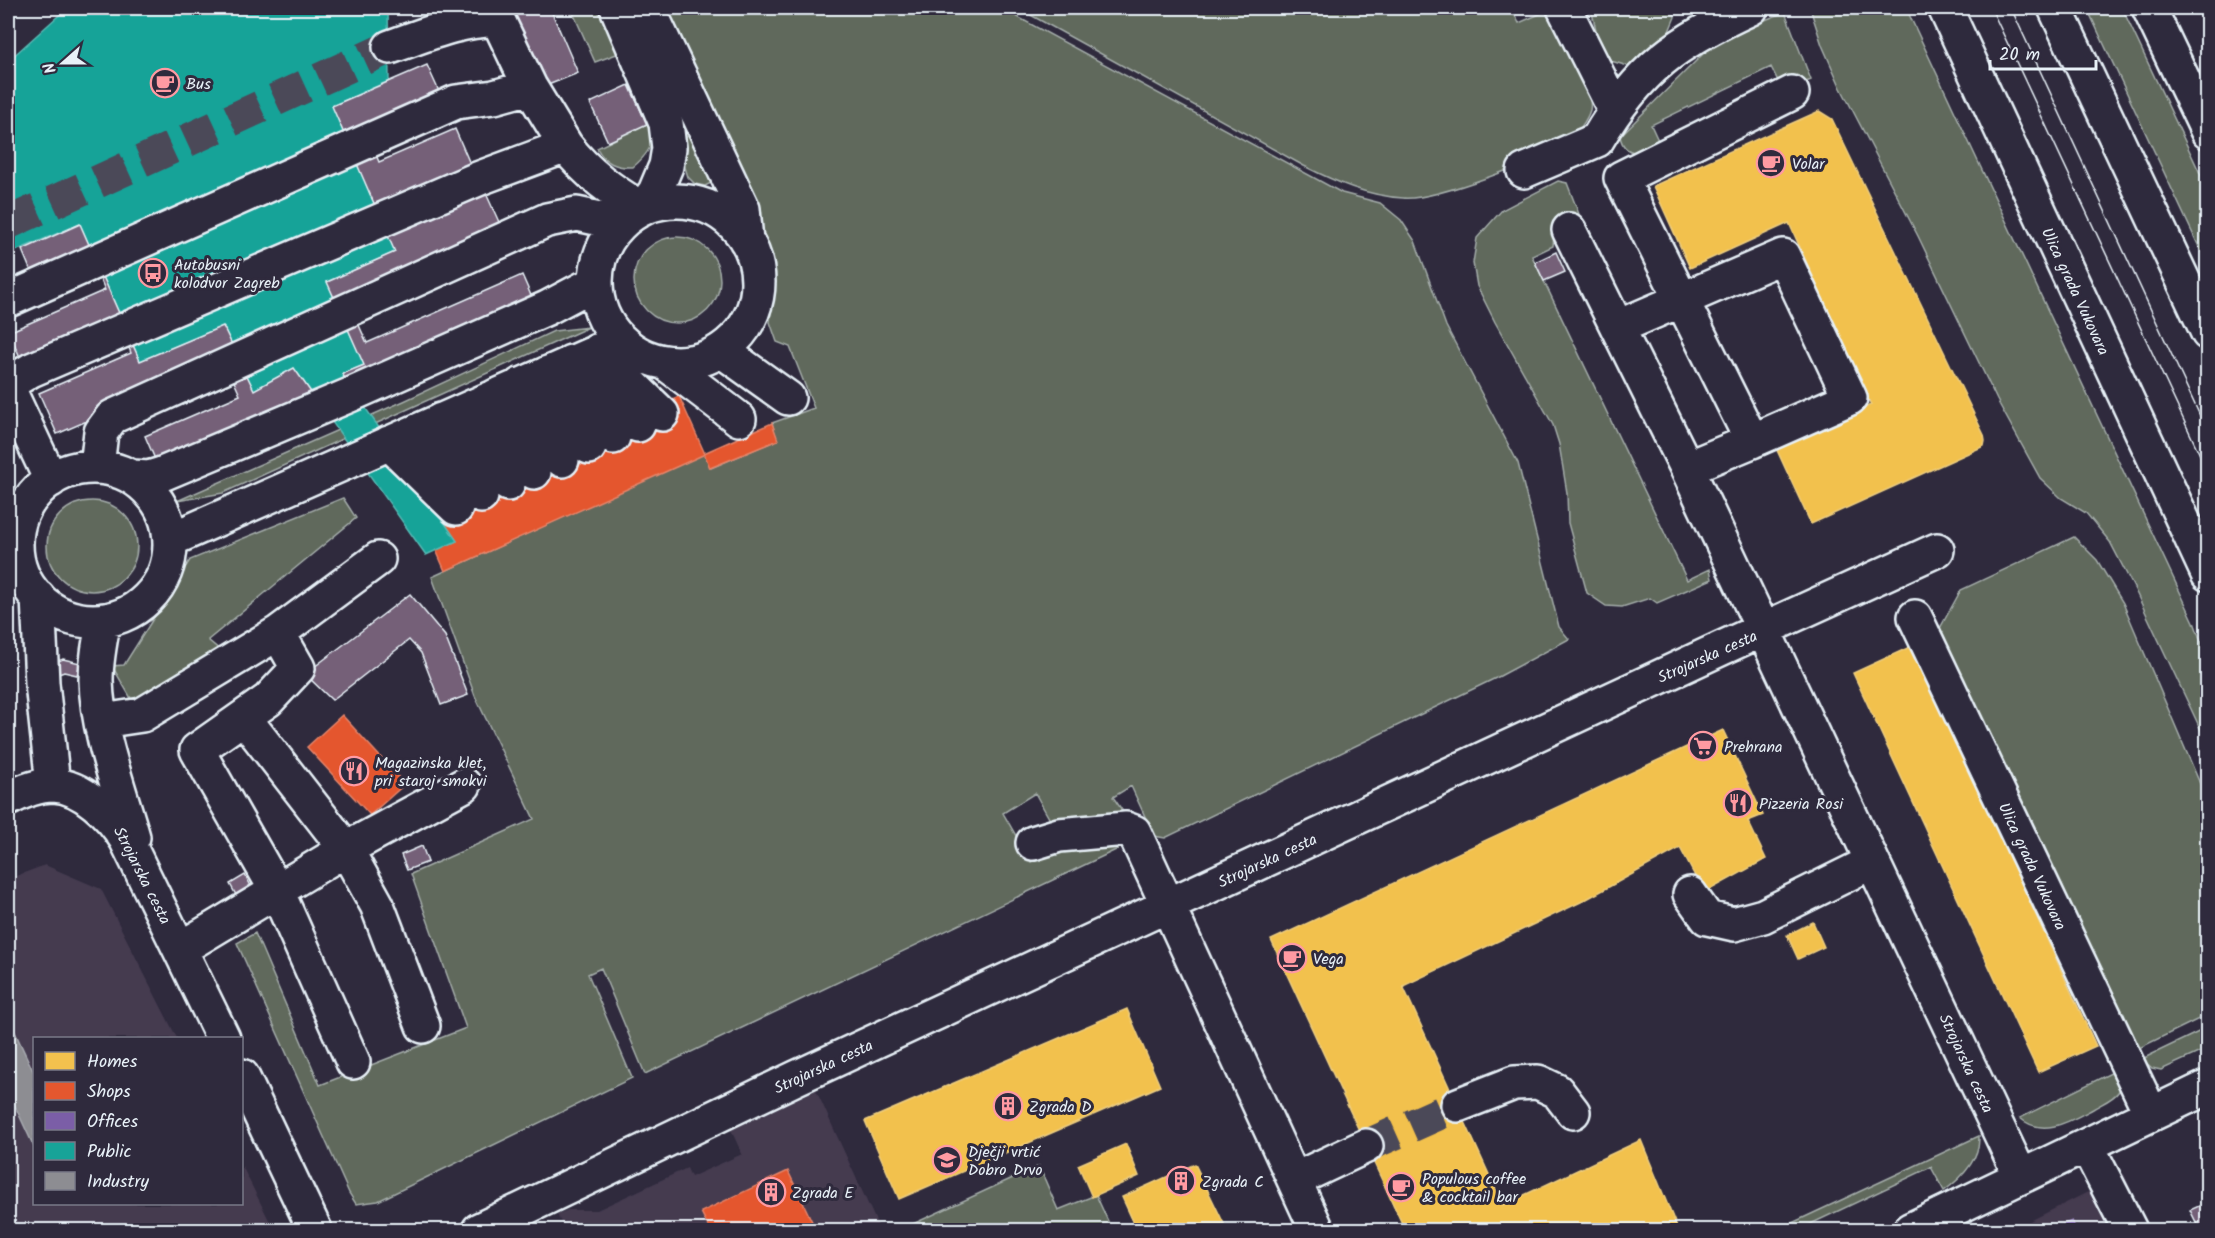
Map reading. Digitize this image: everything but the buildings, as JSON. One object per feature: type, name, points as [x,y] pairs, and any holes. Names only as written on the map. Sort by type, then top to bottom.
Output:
[{"type":"street","points":[[573,455],[557,382],[604,313],[596,282],[597,266],[604,244],[612,231],[655,192],[666,166],[669,148],[666,123],[617,8]]},
{"type":"street","points":[[648,8],[742,209],[747,242]]},
{"type":"street","points":[[1564,8],[1615,110]]},
{"type":"street","points":[[1524,171],[1597,140],[1632,87],[1682,43],[1705,17],[1751,8]]},
{"type":"street","name":"Ulica grada Vukovara","points":[[1945,8],[2208,574]]},
{"type":"street","points":[[2055,8],[2208,333]]},
{"type":"street","points":[[2149,8],[2208,132]]},
{"type":"street","points":[[390,47],[461,23],[498,20],[530,87],[566,146],[633,214]]},
{"type":"street","points":[[8,300],[456,102],[494,97],[530,87]]},
{"type":"street","points":[[1621,178],[1792,93]]},
{"type":"street","points":[[1597,140],[1621,178],[1752,441]]},
{"type":"street","points":[[51,480],[8,386],[19,376],[480,178],[566,146]]},
{"type":"street","points":[[97,467],[101,432],[112,417],[547,220],[577,214],[609,221],[672,202],[687,201],[712,208],[722,215],[747,242],[759,274],[756,300],[749,319],[738,335],[557,382],[170,540]]},
{"type":"street","points":[[1569,230],[1687,468],[1763,629],[1937,550]]},
{"type":"street","points":[[1618,327],[1783,256],[1850,398],[1687,468]]},
{"type":"street","points":[[132,477],[148,478],[162,474],[340,400],[547,308],[596,282]]},
{"type":"street","points":[[557,382],[646,370],[573,455]]},
{"type":"street","points":[[557,382],[763,407],[557,382]]},
{"type":"street","points":[[557,382],[573,455]]},
{"type":"street","points":[[557,382],[573,455]]},
{"type":"street","points":[[557,382],[573,455]]},
{"type":"street","points":[[557,382],[573,455]]},
{"type":"street","points":[[97,467],[115,470],[132,477],[148,489],[159,503],[167,521],[170,540],[168,563],[159,584],[144,602],[125,614],[104,620],[80,620],[57,612],[38,597],[27,582],[19,565],[16,546],[18,527],[24,509],[35,492],[51,480],[73,469],[97,467]]},
{"type":"street","points":[[102,721],[142,715],[278,633],[378,560]]},
{"type":"street","points":[[8,799],[39,786],[53,785],[42,683],[38,597]]},
{"type":"street","name":"Ulica grada Vukovara","points":[[1915,617],[2151,1114]]},
{"type":"street","points":[[104,620],[97,654],[96,681],[102,721],[143,873]]},
{"type":"street","name":"Strojarska cesta","points":[[479,1230],[788,1082],[1763,629],[2021,1177]]},
{"type":"street","points":[[278,633],[298,668],[268,700],[196,750],[277,891],[353,1062]]},
{"type":"street","points":[[244,718],[346,849],[378,905],[423,1026]]},
{"type":"street","name":"Strojarska cesta","points":[[53,785],[76,792],[105,810],[115,821],[143,873],[223,1037]]},
{"type":"street","points":[[180,950],[346,849],[464,785]]},
{"type":"street","points":[[1033,843],[1059,835],[1126,829],[1134,832],[1317,1230]]},
{"type":"street","points":[[1690,894],[1707,918],[1734,924],[1762,915],[1872,862]]},
{"type":"street","points":[[243,1078],[315,1230]]},
{"type":"street","points":[[1458,1105],[1514,1083],[1538,1082],[1557,1091],[1573,1112]]},
{"type":"street","points":[[1910,1230],[2208,1087]]},
{"type":"street","points":[[1294,1180],[1366,1146]]},
{"type":"street","points":[[2087,1146],[2130,1230]]},
{"type":"shaded area","points":[[45,865],[101,889],[176,1037],[33,1037],[33,1205],[243,1205],[243,1168],[274,1230],[8,1230],[8,879]]},
{"type":"shaded area","points":[[816,1090],[880,1230],[564,1230],[557,1214],[568,1210],[597,1210],[687,1168],[691,1177],[742,1154],[731,1130]]},
{"type":"shaded area","points":[[2124,1174],[2149,1230],[2012,1230]]},
{"type":"green space","points":[[571,8],[602,8],[622,52],[595,62]]},
{"type":"green space","points":[[637,8],[711,173],[711,183],[705,186],[695,184],[688,177]]},
{"type":"green space","points":[[665,8],[840,8],[848,10],[852,8],[1001,8],[1342,193],[1380,203],[1401,220],[1415,241],[1446,326],[1518,463],[1559,627],[1569,639],[1500,676],[1165,838],[1154,836],[1131,786],[1113,797],[1126,816],[1054,827],[1035,793],[1003,813],[1031,862],[1063,847],[1117,845],[1118,849],[645,1074],[601,968],[588,974],[632,1078],[378,1201],[356,1204],[349,1193],[237,943],[255,933],[320,1085],[466,1028],[411,874],[534,819],[475,696],[432,577],[704,453],[711,468],[777,440],[772,423],[814,408],[790,347],[777,342],[770,322],[775,278],[773,256]]},
{"type":"green space","points":[[1018,8],[1511,8],[1519,23],[1551,9],[1582,75],[1590,101],[1590,110],[1572,137],[1537,158],[1438,193],[1418,197],[1390,197],[1352,187],[1304,166]]},
{"type":"green space","points":[[1591,8],[1673,8],[1675,17],[1667,36],[1640,64],[1628,66],[1611,61],[1598,39]]},
{"type":"green space","points":[[1810,8],[1906,8],[2194,622],[2207,658],[2207,743],[2110,542],[2086,513],[2061,498],[2040,478],[1997,400],[1918,236],[1841,88],[1822,45]]},
{"type":"green space","points":[[2087,8],[2122,8],[2207,188],[2207,264]]},
{"type":"green space","points":[[1785,12],[1811,80],[1783,91],[1771,67],[1651,125],[1662,149],[1636,153],[1626,148],[1620,136],[1705,52],[1730,34]]},
{"type":"green space","points":[[647,124],[651,130],[651,142],[646,153],[633,167],[621,167],[612,163],[597,148]]},
{"type":"green space","points":[[1558,181],[1567,183],[1582,222],[1554,234],[1553,246],[1532,256],[1687,580],[1710,569],[1712,579],[1657,603],[1650,598],[1622,607],[1606,606],[1587,593],[1568,523],[1567,493],[1559,444],[1553,425],[1477,286],[1473,263],[1477,238],[1502,210]]},
{"type":"green space","points":[[677,237],[694,240],[708,249],[717,263],[720,280],[717,297],[708,311],[694,320],[677,323],[660,320],[646,311],[637,297],[634,280],[637,263],[646,249],[660,240]]},
{"type":"green space","points":[[589,327],[223,493],[177,501],[404,401],[554,331]]},
{"type":"green space","points":[[343,498],[356,518],[208,640],[227,656],[139,712],[112,666],[124,665],[190,560]]},
{"type":"green space","points":[[92,501],[109,504],[124,514],[134,529],[137,546],[134,563],[124,578],[109,588],[92,591],[75,588],[60,578],[50,563],[47,546],[50,529],[60,514],[75,504]]},
{"type":"green space","points":[[2074,537],[2097,560],[2123,603],[2207,800],[2207,1015],[2131,1052],[1939,630],[1961,590]]},
{"type":"green space","points":[[2207,1028],[2207,1049],[2161,1070],[2152,1068],[2142,1059]]},
{"type":"green space","points":[[2121,1068],[2121,1088],[2117,1094],[2075,1118],[2056,1126],[2038,1127],[2020,1118]]},
{"type":"green space","points":[[1979,1136],[1979,1145],[1969,1168],[1944,1191],[1931,1167],[1798,1230],[1777,1230]]},
{"type":"green space","points":[[1039,1166],[1058,1210],[1096,1195],[1112,1230],[900,1230]]},
{"type":"tunnel","points":[[8,223],[390,47]]},
{"type":"tunnel","points":[[1366,1146],[1458,1105]]},
{"type":"tram line","points":[[1991,8],[2208,472]]},
{"type":"tram line","points":[[2011,8],[2208,433]]},
{"type":"place","name":"Bus","points":[[165,83]]},
{"type":"place","name":"Volar","points":[[1771,163]]},
{"type":"place","name":"Autobusni kolodvor Zagreb","points":[[153,273]]},
{"type":"place","name":"Prehrana","points":[[1703,746]]},
{"type":"place","name":"Magazinska klet, pri staroj smokvi","points":[[354,771]]},
{"type":"place","name":"Pizzeria Rosi","points":[[1738,803]]},
{"type":"place","name":"Vega","points":[[1292,958]]},
{"type":"place","name":"Zgrada D","points":[[1008,1106]]},
{"type":"place","name":"Dječji vrtić Dobro Drvo","points":[[947,1160]]},
{"type":"place","name":"Zgrada C","points":[[1181,1181]]},
{"type":"place","name":"Populous coffee & cocktail bar","points":[[1401,1187]]},
{"type":"place","name":"Zgrada E","points":[[771,1192]]}]
